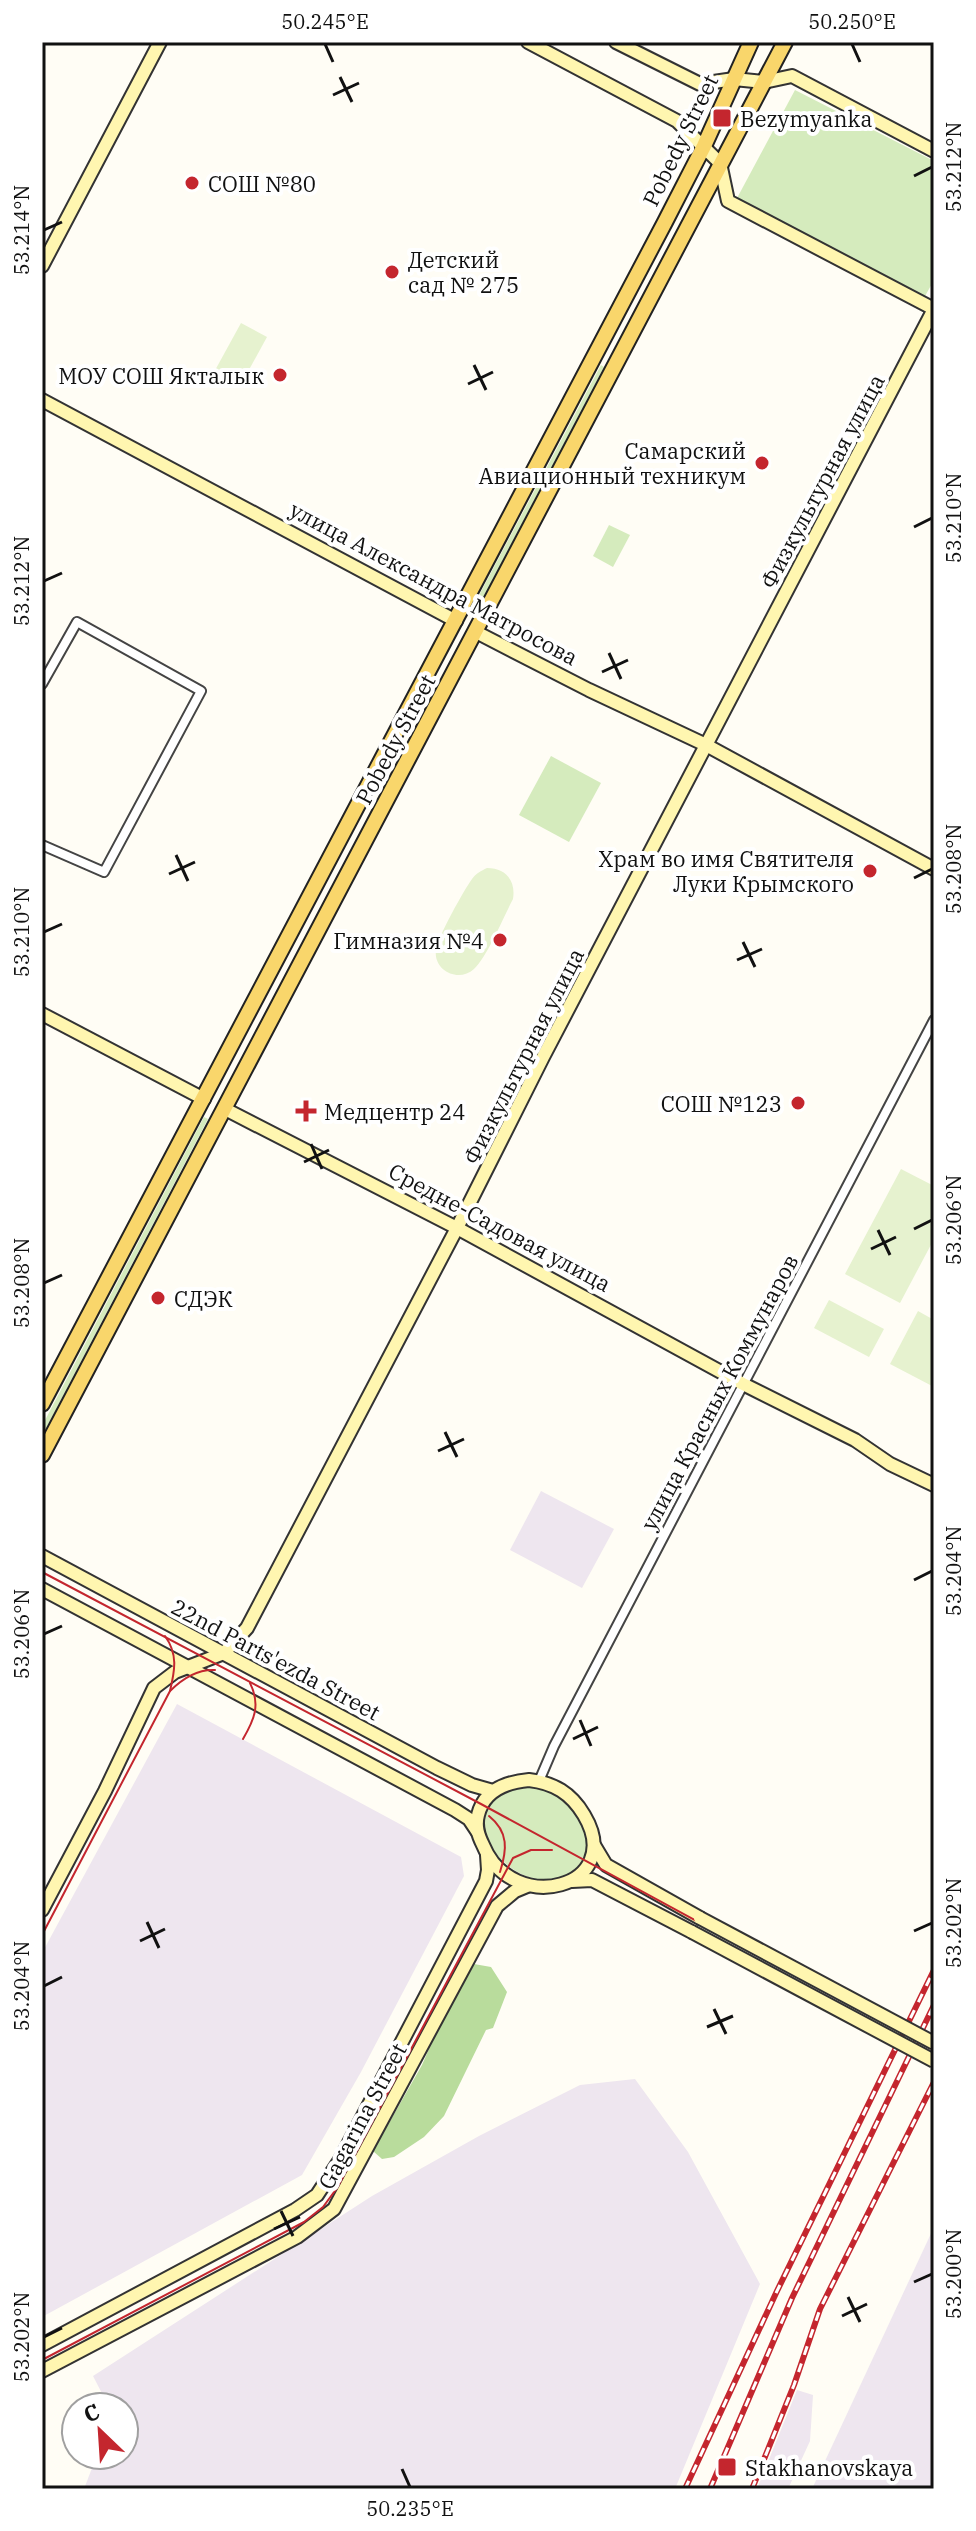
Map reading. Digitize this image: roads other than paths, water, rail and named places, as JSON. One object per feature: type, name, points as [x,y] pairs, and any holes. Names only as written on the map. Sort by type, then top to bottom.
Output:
[{"type":"main road","points":[[42,266],[160,42]]},
{"type":"main road","points":[[528,42],[677,121],[720,163],[728,201],[934,309]]},
{"type":"main road","points":[[616,42],[700,84],[734,79],[764,82],[792,76],[934,151]]},
{"type":"main road","points":[[753,42],[761,52],[768,54],[784,43]]},
{"type":"main road","name":"Pobedy Street","points":[[42,1404],[613,321],[704,146],[753,42]]},
{"type":"main road","name":"Pobedy Street","points":[[42,1455],[784,43]]},
{"type":"main road","name":"Физкультурная улица","points":[[42,1910],[105,1791],[154,1688],[175,1672],[224,1653],[247,1628],[934,309]]},
{"type":"main road","points":[[613,321],[613,329],[618,334],[633,332]]},
{"type":"main road","points":[[593,358],[603,351],[608,352],[614,360],[614,368]]},
{"type":"main road","name":"улица Александра Матросова","points":[[42,400],[476,632],[706,745],[934,869]]},
{"type":"main road","name":"Средне-Садовая улица","points":[[42,1014],[457,1228],[934,1485]]},
{"type":"main road","name":"22nd Parts'ezda Street","points":[[42,1556],[460,1780],[493,1791]]},
{"type":"main road","points":[[42,1589],[455,1810],[469,1819],[487,1855],[500,1872],[527,1886],[592,1880],[934,2061]]},
{"type":"main road","points":[[477,1831],[479,1810],[493,1791],[513,1781],[539,1781],[565,1792],[577,1804],[594,1835],[589,1864],[572,1881]]},
{"type":"main road","points":[[594,1845],[606,1865],[934,2043]]},
{"type":"main road","name":"Gagarina Street","points":[[42,2345],[279,2219],[317,2195],[340,2160],[486,1881],[487,1855]]},
{"type":"main road","name":"Gagarina Street","points":[[42,2371],[297,2237],[334,2209],[497,1906],[515,1891],[527,1886]]},
{"type":"street","points":[[42,684],[77,622],[201,691],[104,872],[42,845]]},
{"type":"street","name":"улица Красных Коммунаров","points":[[539,1781],[554,1746],[934,1020]]},
{"type":"tram line","points":[[42,1572],[481,1804],[934,2050]]},
{"type":"tram line","points":[[42,1935],[170,1691],[174,1662],[165,1636]]},
{"type":"tram line","points":[[170,1691],[191,1675],[215,1670]]},
{"type":"tram line","points":[[243,1739],[256,1705],[250,1683]]},
{"type":"tram line","points":[[489,1816],[500,1828],[505,1842],[500,1872]]},
{"type":"tram line","points":[[42,2360],[304,2222],[323,2207],[337,2188],[513,1858],[531,1850],[552,1850]]},
{"type":"railway","points":[[685,2489],[777,2291],[934,1970]]},
{"type":"railway","points":[[710,2489],[792,2298],[934,2005]]},
{"type":"railway","points":[[752,2489],[794,2385],[820,2309],[934,2082]]},
{"type":"place","name":"Bezymyanka","points":[[722,118]]},
{"type":"place","name":"СОШ №80","points":[[192,183]]},
{"type":"place","name":"Детский сад № 275","points":[[392,272]]},
{"type":"place","name":"МОУ СОШ Якталык","points":[[280,375]]},
{"type":"place","name":"Самарский Авиационный техникум","points":[[762,463]]},
{"type":"place","name":"Храм во имя Святителя Луки Крымского","points":[[870,871]]},
{"type":"place","name":"Гимназия №4","points":[[500,940]]},
{"type":"place","name":"СОШ №123","points":[[798,1103]]},
{"type":"place","name":"Медцентр 24","points":[[306,1111]]},
{"type":"place","name":"СДЭК","points":[[158,1298]]},
{"type":"place","name":"Stakhanovskaya","points":[[727,2467]]}]
